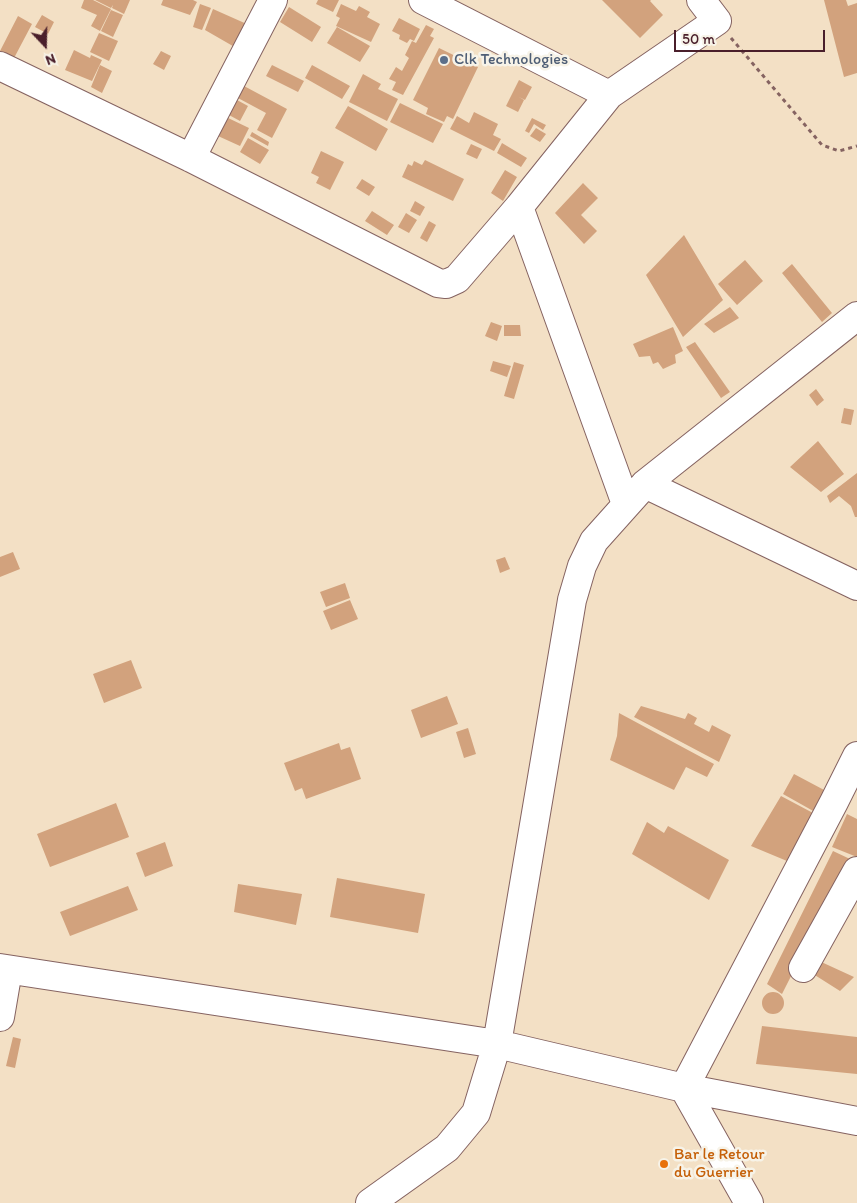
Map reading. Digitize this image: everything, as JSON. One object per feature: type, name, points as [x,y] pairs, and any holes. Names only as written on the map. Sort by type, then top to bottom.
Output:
[{"type":"street","points":[[191,158],[273,0]]},
{"type":"street","points":[[423,0],[609,95]]},
{"type":"street","points":[[0,66],[191,158],[438,283],[446,284],[456,278],[520,207],[609,95],[717,21],[701,0]]},
{"type":"street","points":[[520,207],[626,504]]},
{"type":"street","points":[[370,1203],[447,1148],[476,1113],[497,1044],[572,600],[582,566],[594,541],[645,484],[857,316]]},
{"type":"street","points":[[645,484],[857,586]]},
{"type":"street","points":[[684,1088],[857,756]]},
{"type":"street","points":[[803,968],[857,871]]},
{"type":"street","points":[[0,1018],[4,969],[497,1044],[684,1088],[857,1121]]},
{"type":"street","points":[[684,1088],[749,1203]]},
{"type":"path","points":[[717,21],[822,145],[839,151],[857,146]]},
{"type":"building","points":[[84,0],[93,0],[111,9],[100,31],[91,26],[97,15],[81,8]]},
{"type":"building","points":[[95,0],[130,0],[124,14],[112,8],[113,5],[111,8]]},
{"type":"building","points":[[163,0],[193,0],[197,2],[190,15],[161,5]]},
{"type":"building","points":[[318,0],[339,0],[333,12],[316,4]]},
{"type":"building","points":[[602,0],[651,0],[663,15],[640,38]]},
{"type":"building","points":[[824,0],[846,0],[848,6],[857,3],[857,73],[844,77]]},
{"type":"building","points":[[200,4],[211,8],[202,30],[193,27]]},
{"type":"building","points":[[341,4],[356,11],[359,6],[370,12],[367,17],[380,24],[371,42],[336,26],[340,18],[336,16]]},
{"type":"building","points":[[289,7],[321,27],[312,42],[280,22]]},
{"type":"building","points":[[213,9],[249,25],[238,49],[205,30]]},
{"type":"building","points":[[111,10],[123,15],[113,37],[101,31]]},
{"type":"building","points":[[42,15],[54,22],[48,34],[35,27]]},
{"type":"building","points":[[18,16],[32,24],[13,60],[0,53],[0,51]]},
{"type":"building","points":[[399,18],[420,29],[414,41],[410,39],[407,43],[399,39],[400,35],[392,31]]},
{"type":"building","points":[[426,25],[434,29],[430,36],[434,38],[403,95],[392,90],[396,82],[389,79],[396,67],[402,71],[409,58],[405,55],[412,41],[416,43]]},
{"type":"building","points":[[337,27],[370,46],[360,62],[327,43]]},
{"type":"building","points":[[99,33],[118,41],[109,61],[90,52]]},
{"type":"building","points":[[439,48],[478,67],[453,119],[447,116],[444,122],[426,114],[428,108],[413,100]]},
{"type":"building","points":[[74,50],[90,58],[91,55],[102,60],[92,81],[65,70]]},
{"type":"building","points":[[161,51],[171,56],[164,70],[153,64]]},
{"type":"building","points":[[100,65],[112,71],[102,93],[91,87]]},
{"type":"building","points":[[272,65],[304,81],[298,92],[266,76]]},
{"type":"building","points":[[312,65],[350,86],[342,99],[305,78]]},
{"type":"building","points":[[363,74],[381,84],[378,89],[398,99],[387,121],[349,102]]},
{"type":"building","points":[[519,80],[532,87],[525,100],[519,97],[524,100],[518,112],[506,106]]},
{"type":"building","points":[[244,86],[287,109],[272,138],[257,130],[266,113],[238,98]]},
{"type":"building","points":[[237,100],[248,106],[240,121],[229,115]]},
{"type":"building","points":[[400,103],[443,124],[433,143],[390,122]]},
{"type":"building","points":[[348,106],[388,129],[376,151],[335,128]]},
{"type":"building","points":[[474,112],[498,124],[493,135],[501,139],[494,151],[450,129],[457,116],[469,123]]},
{"type":"building","points":[[226,117],[249,128],[240,146],[218,136]]},
{"type":"building","points":[[532,118],[546,125],[543,130],[534,124],[529,133],[525,131]]},
{"type":"building","points":[[536,128],[546,134],[540,142],[530,136]]},
{"type":"building","points":[[252,132],[269,142],[268,146],[250,136]]},
{"type":"building","points":[[248,138],[269,150],[260,164],[240,152]]},
{"type":"building","points":[[502,143],[527,158],[521,167],[497,153]]},
{"type":"building","points":[[471,144],[482,149],[477,159],[466,154]]},
{"type":"building","points":[[321,151],[344,162],[330,190],[316,183],[319,177],[311,173]]},
{"type":"building","points":[[425,160],[464,179],[453,201],[402,177],[408,164],[412,166],[414,161],[422,165]]},
{"type":"building","points":[[505,170],[517,177],[503,201],[491,193]]},
{"type":"building","points":[[362,179],[375,187],[369,196],[356,188]]},
{"type":"building","points":[[583,183],[598,198],[581,215],[597,231],[584,244],[555,213]]},
{"type":"building","points":[[415,201],[425,207],[420,216],[410,211]]},
{"type":"building","points":[[372,211],[394,225],[387,235],[365,221]]},
{"type":"building","points":[[406,213],[417,220],[409,233],[398,227]]},
{"type":"building","points":[[429,221],[436,225],[427,242],[420,238]]},
{"type":"building","points":[[684,235],[723,300],[683,337],[646,275]]},
{"type":"building","points":[[745,260],[763,281],[737,305],[718,284]]},
{"type":"building","points":[[792,264],[832,313],[822,322],[782,273]]},
{"type":"building","points":[[730,307],[739,318],[714,333],[704,324]]},
{"type":"building","points":[[491,322],[502,326],[497,341],[485,336]]},
{"type":"building","points":[[504,325],[520,325],[521,336],[504,336]]},
{"type":"building","points":[[673,327],[683,351],[675,355],[676,363],[663,369],[658,362],[653,364],[650,356],[639,357],[633,344]]},
{"type":"building","points":[[695,342],[730,392],[721,398],[686,347]]},
{"type":"building","points":[[493,361],[511,366],[507,377],[490,371]]},
{"type":"building","points":[[514,362],[524,365],[514,399],[504,396]]},
{"type":"building","points":[[816,389],[824,400],[817,406],[809,395]]},
{"type":"building","points":[[844,408],[854,410],[851,425],[841,423]]},
{"type":"building","points":[[818,441],[844,474],[821,492],[790,467]]},
{"type":"building","points":[[857,473],[857,517],[855,517],[851,506],[839,496],[830,503],[827,496]]},
{"type":"building","points":[[13,552],[20,569],[0,577],[0,557]]},
{"type":"building","points":[[505,557],[510,569],[500,573],[496,560]]},
{"type":"building","points":[[345,583],[350,598],[326,607],[320,592]]},
{"type":"building","points":[[350,600],[358,619],[331,630],[323,611]]},
{"type":"building","points":[[131,660],[142,688],[104,703],[93,674]]},
{"type":"building","points":[[447,696],[458,724],[421,738],[411,710]]},
{"type":"building","points":[[641,706],[685,719],[688,713],[697,718],[694,724],[709,732],[712,725],[731,735],[719,762],[634,717]]},
{"type":"building","points":[[619,713],[714,764],[707,777],[686,767],[674,790],[610,760],[617,736]]},
{"type":"building","points":[[468,728],[476,754],[464,758],[456,732]]},
{"type":"building","points":[[339,743],[341,750],[350,747],[361,779],[306,799],[302,788],[295,791],[284,763]]},
{"type":"building","points":[[794,774],[826,791],[815,812],[783,794]]},
{"type":"building","points":[[781,796],[813,813],[787,861],[751,846]]},
{"type":"building","points":[[116,803],[129,837],[50,867],[37,834]]},
{"type":"building","points":[[847,814],[857,819],[857,857],[832,847]]},
{"type":"building","points":[[647,822],[664,833],[668,826],[729,860],[709,900],[632,854]]},
{"type":"building","points":[[165,842],[173,866],[145,877],[136,853]]},
{"type":"building","points":[[833,851],[850,859],[782,994],[767,984]]},
{"type":"building","points":[[337,878],[425,894],[418,933],[330,917]]},
{"type":"building","points":[[238,884],[302,894],[296,925],[234,912]]},
{"type":"building","points":[[128,886],[138,910],[70,936],[60,912]]},
{"type":"building","points":[[817,960],[854,977],[840,991],[810,972]]},
{"type":"building","points":[[773,992],[781,995],[784,1003],[781,1011],[773,1014],[765,1011],[762,1003],[765,995]]},
{"type":"building","points":[[762,1026],[857,1037],[857,1074],[756,1064]]},
{"type":"building","points":[[13,1037],[21,1039],[15,1068],[6,1066]]},
{"type":"place","name":"Clk Technologies","points":[[444,60]]},
{"type":"place","name":"Bar le Retour du Guerrier","points":[[664,1164]]}]
